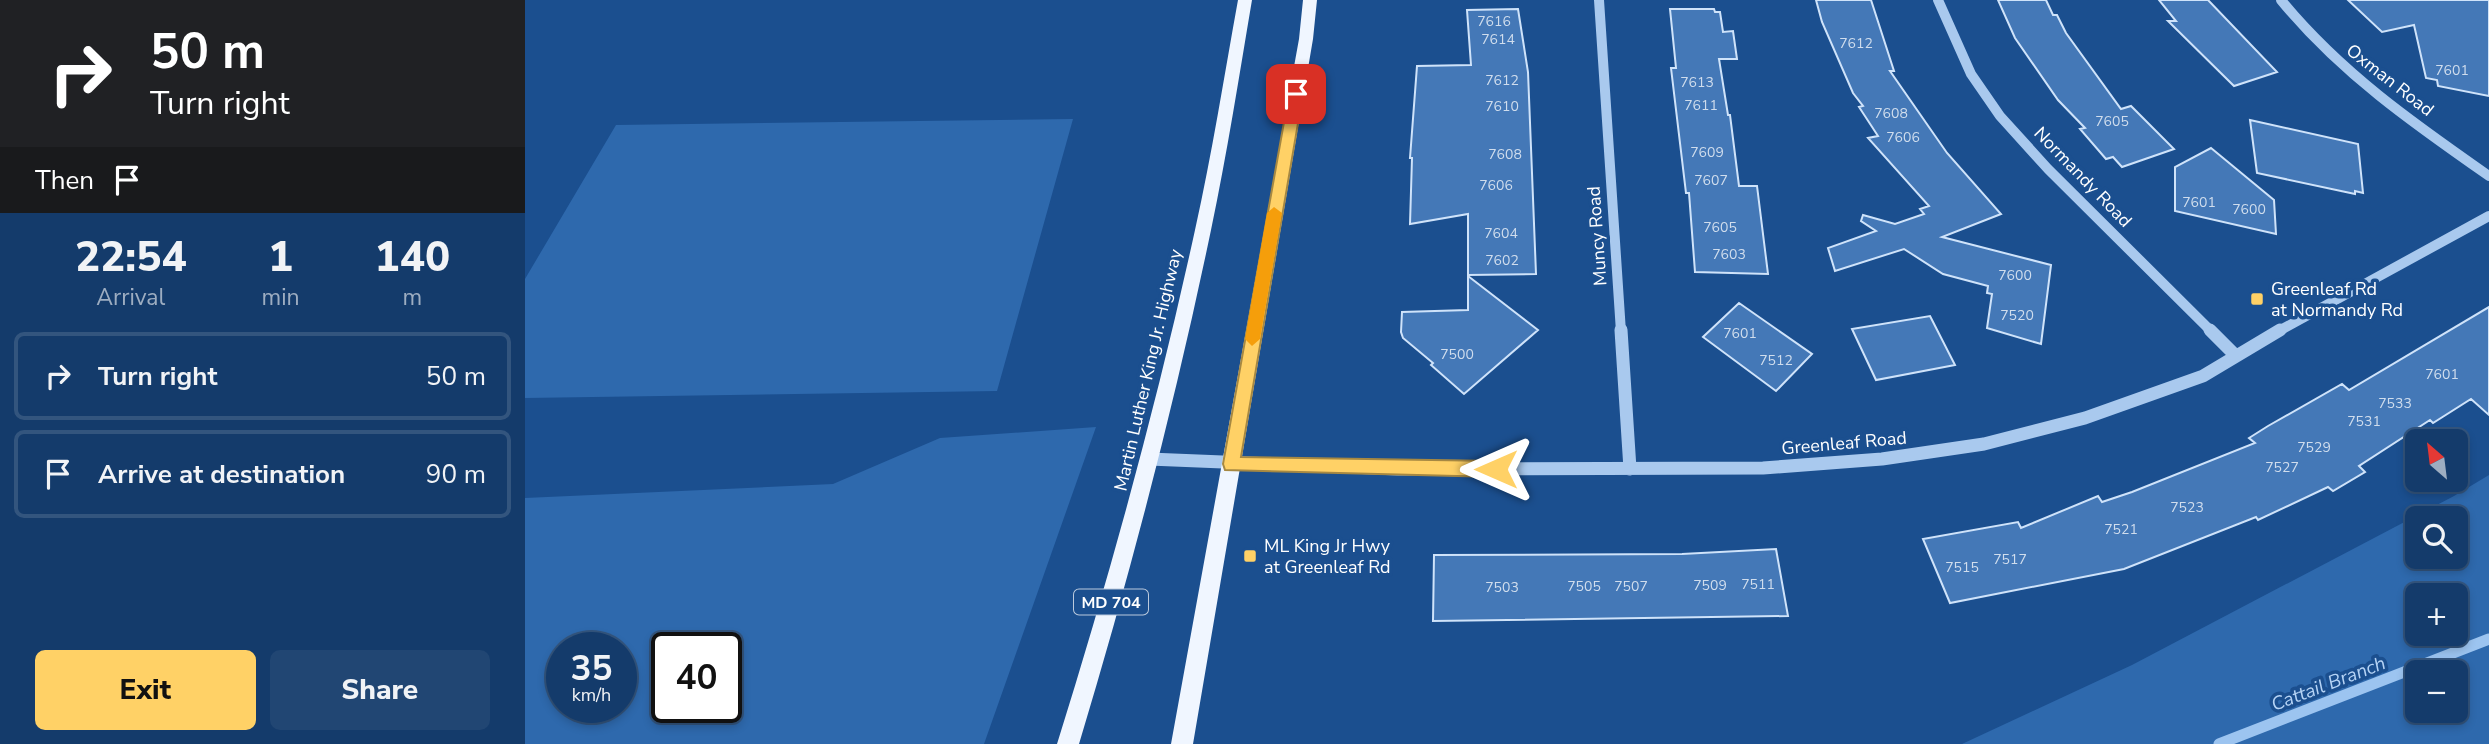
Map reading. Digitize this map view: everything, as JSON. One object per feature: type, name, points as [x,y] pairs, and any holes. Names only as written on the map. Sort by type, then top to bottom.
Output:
[{"type":"main road","name":"Martin Luther King Jr. Highway","points":[[1068,744],[1105,626],[1149,459],[1203,229],[1245,0]]},
{"type":"main road","points":[[1182,744],[1306,38],[1310,0]]},
{"type":"street","name":"Muncy Road","points":[[1599,0],[1630,469]]},
{"type":"street","name":"Normandy Road","points":[[1938,0],[1971,74],[2000,116],[2048,169],[2235,355]]},
{"type":"street","name":"Oxman Road","points":[[2281,0],[2322,48],[2351,74],[2489,176]]},
{"type":"street","name":"Greenleaf Road","points":[[1149,459],[1398,469],[1763,468],[1882,459],[1984,444],[2085,418],[2203,376],[2235,355],[2489,216]]},
{"type":"shaded area","points":[[1073,119],[997,391],[525,398],[525,279],[616,125]]},
{"type":"shaded area","points":[[1096,427],[984,744],[525,744],[525,498],[833,484],[940,438]]},
{"type":"shaded area","points":[[2489,475],[2489,744],[1962,744],[2132,665],[2405,522],[2405,569],[2468,569],[2468,506],[2435,506],[2461,492],[2468,492],[2468,488]]},
{"type":"building","points":[[1816,0],[1871,0],[1894,71],[1890,71],[1947,153],[2001,214],[1942,237],[2051,265],[2041,344],[1987,328],[1992,294],[1987,293],[1988,286],[1943,274],[1904,249],[1835,271],[1828,248],[1876,231],[1861,221],[1863,215],[1895,224],[1924,214],[1920,209],[1929,206],[1868,138],[1878,136],[1859,107],[1863,106],[1853,93],[1822,22]]},
{"type":"building","points":[[1998,0],[2046,0],[2053,15],[2057,15],[2066,33],[2121,109],[2131,106],[2174,149],[2122,167],[2113,157],[2106,159],[2080,129],[2085,128],[2058,100],[2015,38]]},
{"type":"building","points":[[2159,0],[2208,0],[2277,72],[2234,86],[2168,21],[2176,21]]},
{"type":"building","points":[[2348,0],[2489,0],[2489,96],[2438,86],[2437,80],[2426,78],[2414,25],[2382,32]]},
{"type":"building","points":[[1518,9],[1528,72],[1536,274],[1468,275],[1468,214],[1410,224],[1410,158],[1417,66],[1471,65],[1467,10]]},
{"type":"building","points":[[1670,9],[1714,9],[1715,12],[1720,12],[1723,32],[1733,31],[1737,59],[1719,59],[1730,115],[1739,186],[1757,186],[1768,274],[1695,272],[1689,193],[1686,193],[1671,68],[1676,68]]},
{"type":"building","points":[[2250,120],[2358,144],[2363,193],[2355,191],[2355,194],[2257,173]]},
{"type":"building","points":[[2211,148],[2274,200],[2276,234],[2175,211],[2175,167]]},
{"type":"building","points":[[1468,276],[1538,330],[1464,394],[1403,338],[1401,332],[1402,312],[1468,310]]},
{"type":"building","points":[[1739,303],[1812,354],[1776,391],[1703,337]]},
{"type":"building","points":[[2489,307],[2489,415],[2471,399],[2433,423],[2430,420],[2416,429],[2405,429],[2405,436],[2359,466],[2365,472],[2333,491],[2328,487],[2258,520],[2256,517],[2124,569],[1950,603],[1923,539],[2018,522],[2021,528],[2098,496],[2102,502],[2132,492],[2255,443],[2249,438],[2342,384],[2349,390]]},
{"type":"building","points":[[1930,316],[1955,365],[1876,380],[1852,329]]},
{"type":"building","points":[[1776,549],[1788,616],[1433,621],[1434,555],[1682,554]]},
{"type":"waterway","name":"Cattail Branch","points":[[2219,744],[2489,639]]},
{"type":"slow traffic","points":[[1252,339],[1274,213]]},
{"type":"place","name":"Greenleaf Rd at Normandy Rd","points":[[2257,299]]},
{"type":"place","name":"ML King Jr Hwy at Greenleaf Rd","points":[[1250,556]]},
{"type":"route","points":[[1296,94],[1231,464],[1496,469]]}]
